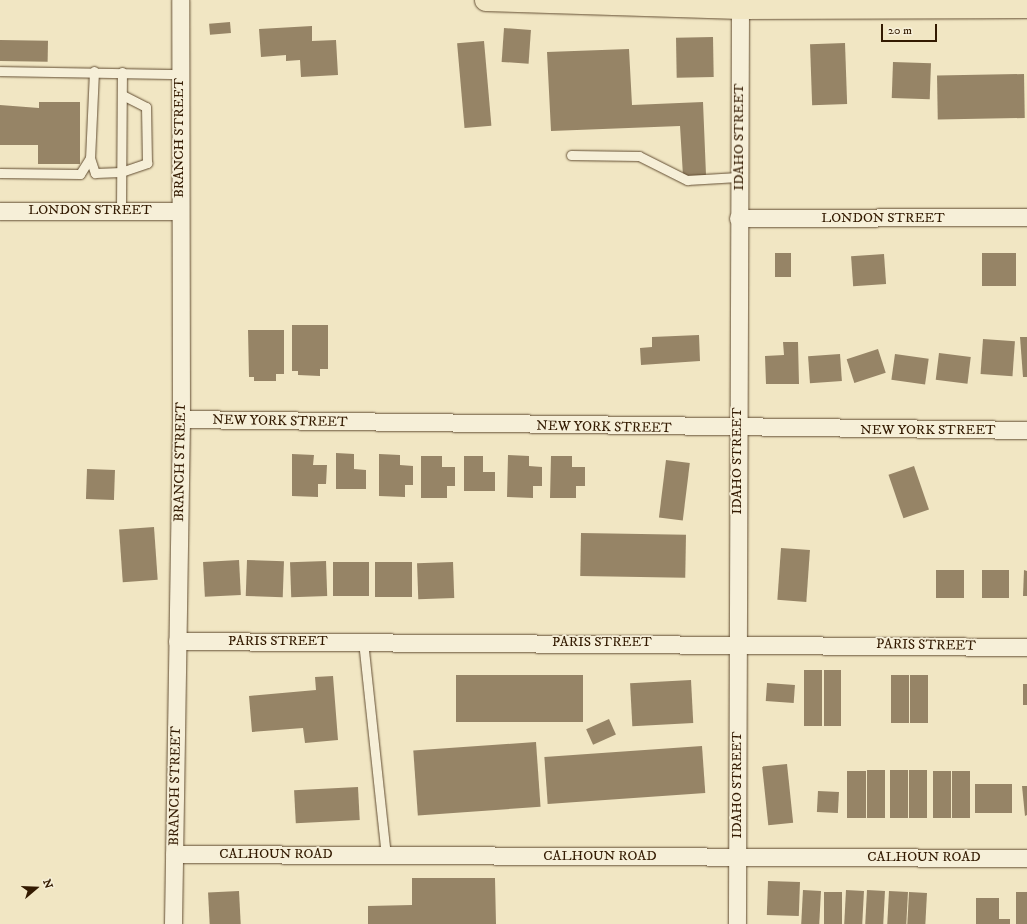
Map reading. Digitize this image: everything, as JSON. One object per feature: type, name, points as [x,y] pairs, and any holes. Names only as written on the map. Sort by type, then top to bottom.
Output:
[{"type":"main road","points":[[486,0],[737,4],[954,4],[1027,7]]},
{"type":"street","name":"BRANCH STREET","points":[[173,924],[181,419],[179,211],[180,0]]},
{"type":"street","name":"IDAHO STREET","points":[[737,4],[737,924]]},
{"type":"street","name":"LONDON STREET","points":[[0,211],[121,209],[179,211]]},
{"type":"street","name":"LONDON STREET","points":[[738,218],[1027,217]]},
{"type":"street","name":"NEW YORK STREET","points":[[181,419],[737,429],[1027,430]]},
{"type":"street","name":"PARIS STREET","points":[[177,641],[738,642],[1027,647]]},
{"type":"street","name":"CALHOUN ROAD","points":[[174,854],[1027,858]]},
{"type":"lane","points":[[0,70],[180,74]]},
{"type":"lane","points":[[94,71],[90,158],[96,173],[121,172],[147,163],[146,107],[122,95]]},
{"type":"lane","points":[[121,209],[122,72]]},
{"type":"lane","points":[[571,155],[639,156],[687,180],[738,177]]},
{"type":"lane","points":[[0,173],[80,174],[90,158]]},
{"type":"lane","points":[[363,641],[386,855]]},
{"type":"building","points":[[230,22],[231,33],[210,35],[209,24]]},
{"type":"building","points":[[312,26],[312,41],[336,40],[338,75],[301,77],[300,60],[286,61],[286,55],[261,57],[259,29]]},
{"type":"building","points":[[504,28],[531,30],[529,64],[502,62]]},
{"type":"building","points":[[713,37],[714,77],[677,78],[676,38]]},
{"type":"building","points":[[0,40],[48,41],[48,62],[0,61]]},
{"type":"building","points":[[484,41],[491,126],[465,128],[457,43]]},
{"type":"building","points":[[845,43],[847,104],[812,105],[810,44]]},
{"type":"building","points":[[629,49],[632,105],[703,102],[706,175],[683,176],[680,126],[551,131],[547,52]]},
{"type":"building","points":[[893,62],[931,63],[930,99],[892,98]]},
{"type":"building","points":[[1024,74],[1025,118],[938,120],[937,76]]},
{"type":"building","points":[[39,102],[80,102],[80,164],[38,164],[38,145],[0,145],[0,105],[39,108]]},
{"type":"building","points":[[775,253],[791,253],[791,277],[775,277]]},
{"type":"building","points":[[982,253],[1016,253],[1016,286],[982,286]]},
{"type":"building","points":[[884,254],[886,284],[853,286],[851,256]]},
{"type":"building","points":[[292,325],[328,325],[328,369],[320,369],[320,376],[298,375],[298,371],[292,371]]},
{"type":"building","points":[[248,330],[284,330],[284,374],[276,374],[276,381],[254,381],[254,377],[249,377]]},
{"type":"building","points":[[699,335],[700,361],[641,365],[640,348],[652,347],[652,337]]},
{"type":"building","points":[[1020,337],[1027,337],[1027,377],[1023,377]]},
{"type":"building","points":[[983,339],[1015,341],[1012,376],[981,374]]},
{"type":"building","points":[[783,342],[798,342],[799,384],[766,384],[765,356],[784,355]]},
{"type":"building","points":[[878,349],[886,373],[854,383],[847,359]]},
{"type":"building","points":[[939,353],[971,357],[967,384],[936,380]]},
{"type":"building","points":[[840,354],[842,381],[810,383],[808,356]]},
{"type":"building","points":[[895,354],[929,359],[925,384],[891,380]]},
{"type":"building","points":[[336,453],[354,454],[354,469],[366,470],[366,489],[336,489]]},
{"type":"building","points":[[292,454],[314,455],[313,465],[327,465],[326,484],[318,484],[318,497],[292,496]]},
{"type":"building","points":[[379,454],[400,455],[400,465],[413,466],[413,485],[405,485],[405,497],[379,496]]},
{"type":"building","points":[[508,455],[529,456],[529,466],[542,467],[542,486],[533,486],[533,498],[507,497]]},
{"type":"building","points":[[421,456],[442,456],[442,467],[455,467],[455,486],[447,486],[447,498],[421,498]]},
{"type":"building","points":[[464,456],[483,456],[483,472],[495,472],[495,491],[464,491]]},
{"type":"building","points":[[551,456],[572,456],[572,467],[585,467],[585,486],[576,486],[576,498],[550,498]]},
{"type":"building","points":[[666,460],[690,463],[683,520],[659,518]]},
{"type":"building","points":[[914,466],[929,509],[903,518],[888,475]]},
{"type":"building","points":[[87,469],[115,470],[114,500],[86,499]]},
{"type":"building","points":[[154,527],[158,580],[123,582],[119,529]]},
{"type":"building","points":[[581,533],[686,535],[685,578],[580,576]]},
{"type":"building","points":[[781,548],[810,550],[806,602],[777,600]]},
{"type":"building","points":[[239,560],[241,595],[205,597],[203,562]]},
{"type":"building","points":[[247,560],[284,561],[283,597],[246,596]]},
{"type":"building","points":[[326,561],[327,596],[291,597],[290,562]]},
{"type":"building","points":[[333,562],[369,562],[369,596],[333,596]]},
{"type":"building","points":[[375,562],[412,562],[412,597],[375,597]]},
{"type":"building","points":[[453,562],[454,598],[418,599],[417,563]]},
{"type":"building","points":[[936,570],[964,570],[964,598],[936,598]]},
{"type":"building","points":[[982,570],[1009,570],[1009,598],[982,598]]},
{"type":"building","points":[[1024,570],[1027,571],[1027,596],[1023,596]]},
{"type":"building","points":[[804,670],[822,670],[822,726],[804,726]]},
{"type":"building","points":[[824,670],[841,670],[841,726],[824,726]]},
{"type":"building","points":[[456,675],[583,675],[583,722],[456,722]]},
{"type":"building","points":[[891,675],[909,675],[909,723],[891,723]]},
{"type":"building","points":[[910,675],[928,675],[928,723],[910,723]]},
{"type":"building","points":[[333,676],[338,740],[305,743],[303,728],[252,732],[249,696],[316,690],[315,677]]},
{"type":"building","points":[[691,680],[693,723],[632,726],[630,683]]},
{"type":"building","points":[[767,683],[795,685],[794,703],[766,701]]},
{"type":"building","points":[[1023,684],[1027,684],[1027,705],[1023,705]]},
{"type":"building","points":[[609,719],[616,735],[593,745],[586,729]]},
{"type":"building","points":[[536,742],[541,807],[418,815],[413,751]]},
{"type":"building","points":[[702,746],[705,793],[548,804],[544,757]]},
{"type":"building","points":[[787,764],[793,823],[768,825],[762,767]]},
{"type":"building","points":[[867,770],[885,770],[885,818],[867,818]]},
{"type":"building","points":[[890,770],[908,770],[908,818],[890,818]]},
{"type":"building","points":[[909,770],[927,770],[927,818],[909,818]]},
{"type":"building","points":[[847,771],[866,771],[866,818],[847,818]]},
{"type":"building","points":[[933,771],[951,771],[951,818],[933,818]]},
{"type":"building","points":[[952,771],[970,771],[970,818],[952,818]]},
{"type":"building","points":[[975,784],[1012,784],[1012,813],[975,813]]},
{"type":"building","points":[[1022,786],[1027,786],[1027,815],[1025,816]]},
{"type":"building","points":[[358,787],[360,820],[296,823],[294,790]]},
{"type":"building","points":[[818,791],[839,792],[838,813],[817,812]]},
{"type":"building","points":[[412,878],[495,878],[496,924],[368,924],[368,906],[412,905]]},
{"type":"building","points":[[768,881],[800,882],[799,916],[767,915]]},
{"type":"building","points":[[803,890],[821,891],[819,924],[801,924]]},
{"type":"building","points":[[846,890],[864,891],[862,924],[844,924]]},
{"type":"building","points":[[867,890],[885,891],[883,924],[865,924]]},
{"type":"building","points":[[239,891],[241,924],[210,924],[208,893]]},
{"type":"building","points":[[889,891],[908,892],[906,924],[887,924]]},
{"type":"building","points":[[824,892],[842,892],[842,924],[824,924]]},
{"type":"building","points":[[909,892],[927,893],[925,924],[907,924]]},
{"type":"building","points":[[1016,892],[1027,892],[1027,924],[1016,924]]},
{"type":"building","points":[[976,898],[999,898],[999,919],[1010,919],[1010,924],[976,924]]}]
